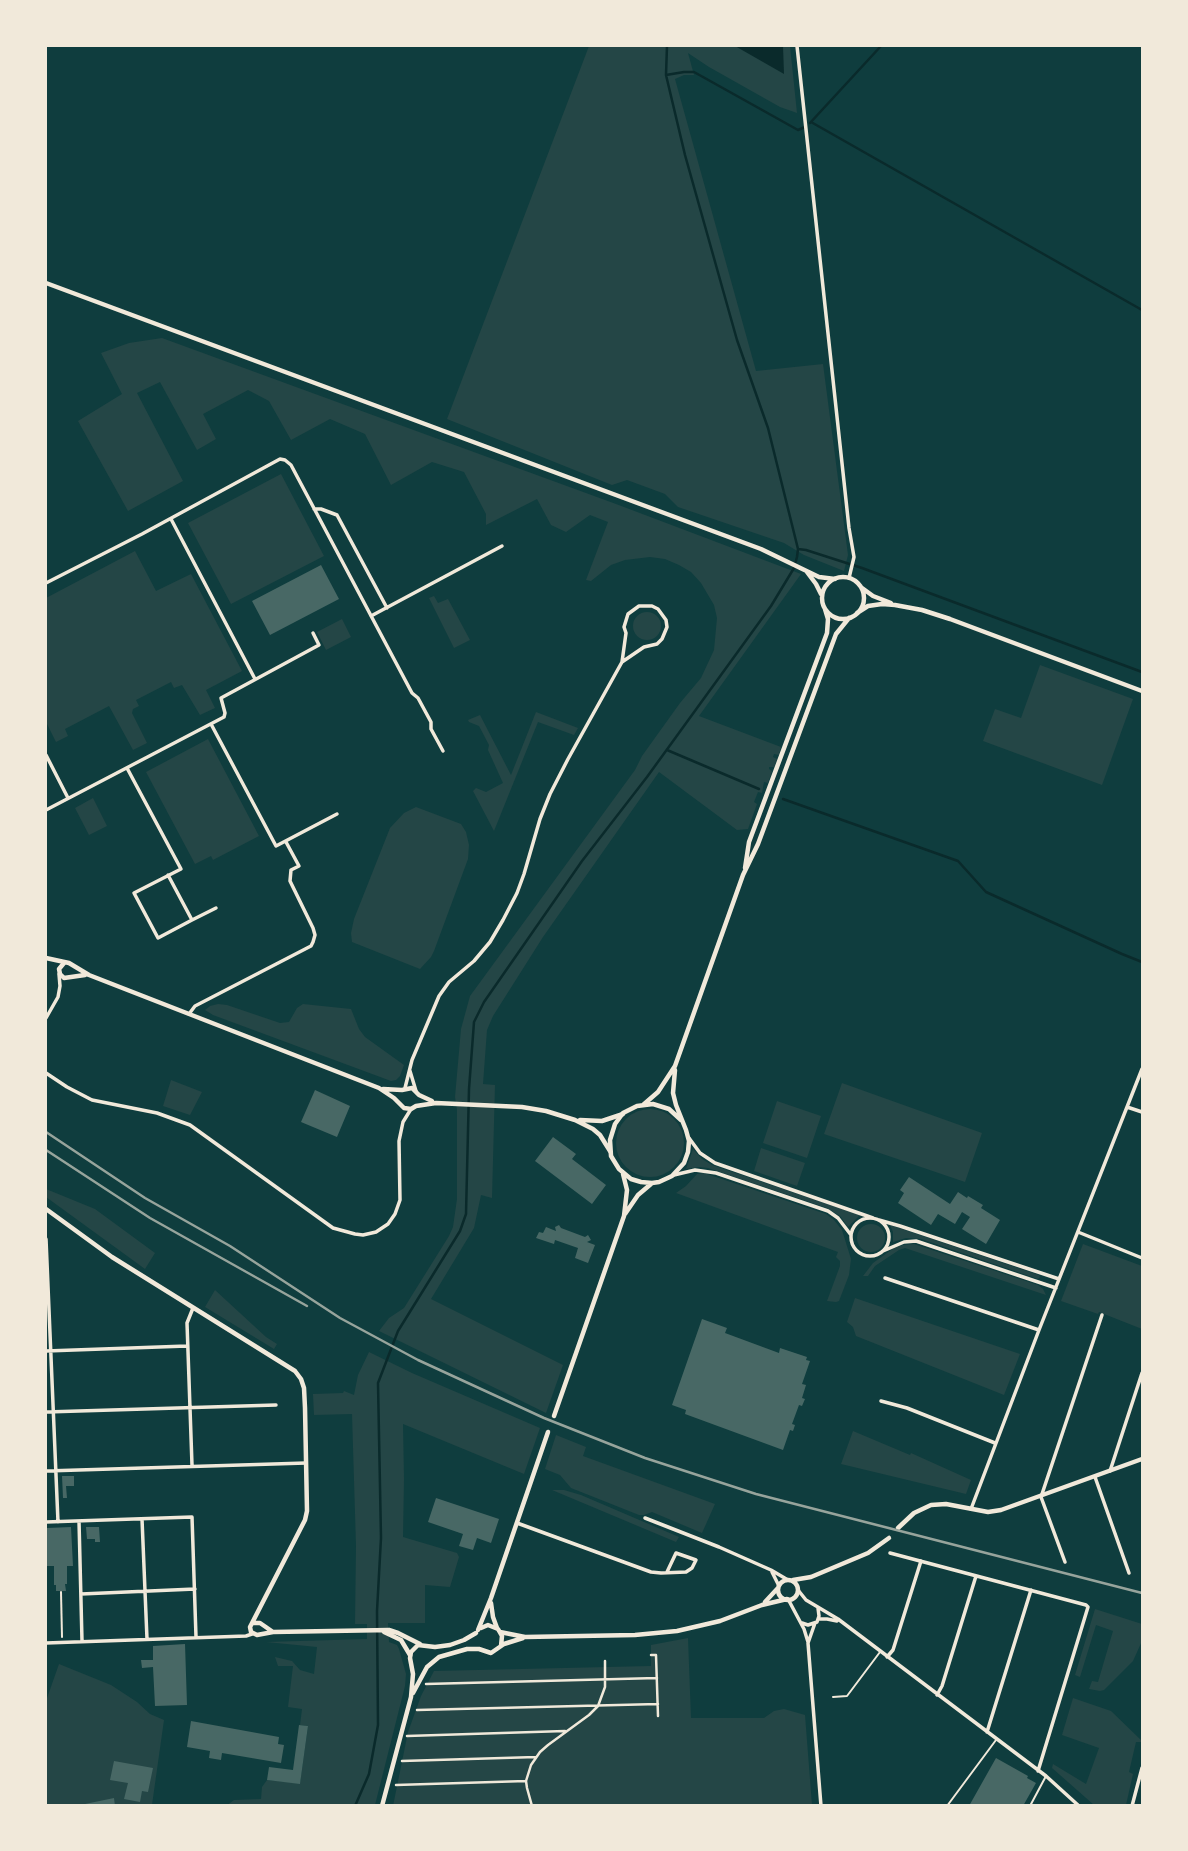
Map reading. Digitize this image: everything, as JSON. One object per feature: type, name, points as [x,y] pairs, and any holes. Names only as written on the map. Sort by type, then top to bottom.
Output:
[{"type":"main road","points":[[46,283],[780,557],[819,577],[835,579]]},
{"type":"main road","points":[[743,875],[749,842],[827,634],[828,619],[822,597],[804,569]]},
{"type":"main road","points":[[822,597],[827,584],[850,575],[873,596],[895,605],[950,619],[1143,691]]},
{"type":"main road","points":[[857,613],[863,599],[859,585]]},
{"type":"main road","points":[[643,1105],[659,1092],[675,1066],[743,875],[758,844],[836,634],[849,618],[873,605],[895,605]]},
{"type":"main road","points":[[825,609],[834,617],[849,618]]},
{"type":"main road","points":[[46,959],[64,978],[88,975]]},
{"type":"main road","points":[[46,959],[68,964],[88,975],[379,1088],[399,1101],[404,1108],[453,1103],[537,1109],[575,1120],[596,1132],[622,1173],[627,1190],[624,1216],[554,1416]]},
{"type":"main road","points":[[59,972],[60,967],[68,964]]},
{"type":"main road","points":[[68,964],[74,971],[71,977]]},
{"type":"main road","points":[[622,1173],[636,1181],[659,1182],[681,1168],[686,1158],[688,1135],[673,1093],[675,1066]]},
{"type":"main road","points":[[379,1088],[412,1088],[436,1103]]},
{"type":"main road","points":[[399,1101],[398,1096],[403,1089]]},
{"type":"main road","points":[[414,1107],[419,1100],[417,1093]]},
{"type":"main road","points":[[575,1120],[602,1121],[643,1105],[653,1104],[673,1112],[681,1120]]},
{"type":"main road","points":[[610,1151],[612,1129],[623,1113]]},
{"type":"main road","points":[[624,1216],[638,1195],[652,1183]]},
{"type":"main road","points":[[46,1209],[112,1257],[299,1375],[304,1388],[306,1515],[251,1625],[253,1634],[360,1631],[398,1633],[424,1646],[433,1654],[432,1662]]},
{"type":"main road","points":[[479,1649],[475,1642],[477,1631],[548,1432]]},
{"type":"main road","points":[[898,1528],[914,1513],[931,1505],[946,1504],[995,1511],[1143,1459]]},
{"type":"main road","points":[[762,1605],[783,1581],[811,1577],[868,1553],[889,1538]]},
{"type":"main road","points":[[410,1655],[414,1648],[454,1644],[488,1626],[525,1637],[677,1632],[796,1597],[811,1577]]},
{"type":"main road","points":[[790,1580],[799,1590]]},
{"type":"main road","points":[[779,1587],[781,1597],[788,1600]]},
{"type":"main road","points":[[491,1598],[493,1617],[502,1639],[500,1647]]},
{"type":"main road","points":[[257,1615],[262,1630],[260,1634]]},
{"type":"main road","points":[[251,1625],[261,1624],[273,1632]]},
{"type":"main road","points":[[382,1805],[411,1697],[413,1679],[410,1655],[401,1640],[390,1632]]},
{"type":"main road","points":[[411,1697],[432,1662],[467,1649],[491,1653],[525,1637]]},
{"type":"main road","points":[[412,1663],[419,1668],[428,1667]]},
{"type":"street","points":[[797,46],[854,557],[850,575]]},
{"type":"street","points":[[46,583],[280,459],[285,460],[291,465],[412,693],[418,698],[443,751]]},
{"type":"street","points":[[314,509],[337,515],[387,608]]},
{"type":"street","points":[[171,518],[255,679]]},
{"type":"street","points":[[371,616],[502,546]]},
{"type":"street","points":[[403,1089],[420,1038],[439,996],[449,982],[482,953],[521,885],[550,794],[622,662],[626,633],[624,627],[628,614],[639,606],[646,605],[658,610],[663,614],[667,627],[662,639],[622,662]]},
{"type":"street","points":[[46,810],[224,717],[221,698],[319,645],[313,633]]},
{"type":"street","points":[[211,724],[276,846],[337,814]]},
{"type":"street","points":[[46,755],[68,798]]},
{"type":"street","points":[[127,768],[181,869],[134,893],[158,938],[216,908]]},
{"type":"street","points":[[189,1014],[195,1006],[311,946],[315,935],[313,928],[289,876],[291,870],[299,866],[286,842]]},
{"type":"street","points":[[168,875],[192,920]]},
{"type":"street","points":[[46,1018],[58,997],[61,986],[59,972]]},
{"type":"street","points":[[410,1069],[417,1093]]},
{"type":"street","points":[[971,1509],[1143,1069]]},
{"type":"street","points":[[46,1073],[92,1100],[157,1113],[190,1125],[333,1228],[363,1235],[376,1232],[388,1224],[395,1214],[400,1200],[399,1140],[402,1122],[414,1107]]},
{"type":"street","points":[[1127,1107],[1143,1112]]},
{"type":"street","points":[[688,1135],[700,1153],[712,1161],[873,1218],[1059,1279]]},
{"type":"street","points":[[672,1176],[695,1170],[716,1173],[828,1212],[838,1218],[851,1235]]},
{"type":"street","points":[[873,1218],[866,1218],[853,1227],[853,1245],[861,1254],[873,1255],[904,1241],[916,1241],[1056,1288]]},
{"type":"street","points":[[879,1220],[885,1225],[889,1235],[883,1251]]},
{"type":"street","points":[[1078,1232],[1143,1258]]},
{"type":"street","points":[[46,1239],[58,1521]]},
{"type":"street","points":[[886,1278],[1039,1330]]},
{"type":"street","points":[[192,1466],[187,1320],[193,1308]]},
{"type":"street","points":[[1065,1562],[1041,1497],[1102,1315]]},
{"type":"street","points":[[46,1351],[187,1346]]},
{"type":"street","points":[[1110,1472],[1143,1373]]},
{"type":"street","points":[[881,1401],[907,1408],[995,1443]]},
{"type":"street","points":[[46,1412],[276,1405]]},
{"type":"street","points":[[46,1471],[307,1463]]},
{"type":"street","points":[[1095,1477],[1129,1573]]},
{"type":"street","points":[[46,1522],[192,1517],[197,1637]]},
{"type":"street","points":[[645,1518],[790,1580]]},
{"type":"street","points":[[142,1519],[147,1639]]},
{"type":"street","points":[[79,1521],[82,1641]]},
{"type":"street","points":[[516,1523],[645,1569],[667,1572],[686,1572],[696,1560],[676,1553],[667,1572]]},
{"type":"street","points":[[890,1553],[1088,1607],[1038,1771]]},
{"type":"street","points":[[887,1657],[893,1650],[922,1561]]},
{"type":"street","points":[[771,1570],[779,1587]]},
{"type":"street","points":[[937,1695],[976,1576]]},
{"type":"street","points":[[80,1594],[195,1589]]},
{"type":"street","points":[[799,1590],[805,1599],[843,1623],[1045,1776],[1079,1805]]},
{"type":"street","points":[[987,1732],[1031,1590]]},
{"type":"street","points":[[788,1600],[801,1622],[808,1643],[821,1805]]},
{"type":"street","points":[[808,1643],[820,1613],[818,1607]]},
{"type":"street","points":[[801,1622],[806,1625],[832,1619],[843,1623]]},
{"type":"street","points":[[237,1635],[246,1632],[251,1625]]},
{"type":"street","points":[[46,1643],[253,1634]]},
{"type":"street","points":[[651,1655],[656,1654],[658,1716]]},
{"type":"street","points":[[532,1805],[526,1782],[536,1757],[598,1706],[604,1694],[605,1661]]},
{"type":"street","points":[[426,1684],[657,1678]]},
{"type":"street","points":[[417,1710],[658,1704]]},
{"type":"street","points":[[407,1736],[565,1731]]},
{"type":"street","points":[[402,1761],[536,1757]]},
{"type":"street","points":[[1132,1805],[1141,1783],[1143,1768]]},
{"type":"street","points":[[396,1785],[526,1782]]},
{"type":"lane","points":[[833,1697],[847,1696],[880,1651]]},
{"type":"lane","points":[[947,1805],[996,1739]]},
{"type":"lane","points":[[1030,1805],[1045,1776]]},
{"type":"path","points":[[61,1592],[62,1642]]},
{"type":"shaded area","points":[[589,46],[790,46],[797,113],[780,107],[688,53],[694,75],[675,79],[756,371],[823,364],[848,555],[844,571],[804,555],[784,543],[678,507],[665,494],[627,480],[612,485],[447,419]]},
{"type":"shaded area","points":[[735,46],[783,46],[784,74]]},
{"type":"shaded area","points":[[162,338],[801,574],[699,716],[781,747],[779,755],[774,754],[773,757],[777,759],[774,767],[769,767],[772,771],[768,783],[764,782],[762,793],[758,792],[754,802],[757,804],[748,829],[737,830],[659,772],[543,937],[487,1030],[483,1084],[495,1085],[492,1198],[481,1195],[474,1228],[431,1299],[563,1365],[546,1413],[379,1331],[389,1318],[404,1308],[453,1227],[457,1199],[455,1097],[461,1029],[470,996],[635,770],[680,703],[701,678],[714,650],[717,618],[714,605],[691,572],[665,559],[650,557],[625,560],[611,565],[591,581],[586,580],[608,522],[590,515],[566,532],[551,525],[537,499],[486,525],[486,514],[464,472],[432,462],[391,485],[365,434],[330,419],[291,440],[269,401],[248,390],[203,414],[216,439],[197,450],[160,382],[137,393],[183,481],[128,511],[78,421],[122,394],[101,353],[129,343]]},
{"type":"shaded area","points":[[281,474],[324,556],[231,604],[188,523]]},
{"type":"shaded area","points":[[135,551],[156,591],[191,574],[242,671],[206,690],[215,708],[200,715],[182,685],[174,688],[171,682],[136,700],[139,706],[133,709],[132,713],[147,743],[133,750],[109,706],[65,729],[68,736],[56,742],[46,722],[46,598]]},
{"type":"shaded area","points":[[434,596],[438,603],[448,599],[470,640],[454,648],[429,598]]},
{"type":"shaded area","points":[[647,612],[657,616],[661,626],[657,636],[647,640],[637,636],[633,626],[637,616]]},
{"type":"shaded area","points":[[342,619],[351,637],[326,650],[317,632]]},
{"type":"shaded area","points":[[1040,665],[1133,699],[1102,785],[983,741],[995,709],[1021,718]]},
{"type":"shaded area","points":[[536,712],[578,728],[574,735],[538,722],[494,831],[473,791],[476,788],[486,792],[503,783],[479,726],[468,720],[480,715],[511,775]]},
{"type":"shaded area","points":[[208,739],[259,836],[213,860],[211,856],[195,864],[146,772]]},
{"type":"shaded area","points":[[93,798],[107,826],[89,835],[75,808]]},
{"type":"shaded area","points":[[416,807],[461,824],[469,845],[468,859],[434,951],[420,969],[352,942],[351,933],[390,828],[404,813]]},
{"type":"shaded area","points":[[218,1004],[280,1023],[289,1022],[297,1008],[303,1004],[351,1009],[365,1037],[404,1065],[400,1076],[391,1081],[205,1010]]},
{"type":"shaded area","points":[[171,1080],[202,1092],[190,1115],[163,1106]]},
{"type":"shaded area","points":[[842,1083],[982,1133],[965,1182],[824,1134]]},
{"type":"shaded area","points":[[777,1101],[821,1116],[807,1158],[763,1143]]},
{"type":"shaded area","points":[[650,1109],[663,1112],[674,1119],[681,1130],[684,1143],[681,1156],[674,1167],[663,1174],[650,1177],[637,1174],[626,1167],[619,1156],[616,1143],[619,1130],[626,1119],[637,1112]]},
{"type":"shaded area","points":[[761,1148],[805,1163],[797,1186],[754,1171]]},
{"type":"shaded area","points":[[693,1149],[712,1165],[860,1215],[848,1227],[840,1216],[827,1208],[708,1168],[686,1169]]},
{"type":"shaded area","points":[[704,1173],[826,1214],[834,1220],[842,1230],[851,1259],[849,1275],[839,1301],[827,1301],[840,1266],[836,1257],[838,1252],[676,1193],[697,1174]]},
{"type":"shaded area","points":[[46,1189],[95,1209],[155,1253],[145,1269],[46,1197]]},
{"type":"shaded area","points":[[871,1224],[881,1228],[885,1238],[881,1248],[871,1252],[861,1248],[857,1238],[861,1228]]},
{"type":"shaded area","points":[[890,1225],[1040,1277],[1038,1279],[921,1239],[906,1238],[893,1242]]},
{"type":"shaded area","points":[[914,1244],[1038,1285],[1046,1295],[905,1248],[875,1266],[868,1276],[863,1276],[873,1263],[894,1248]]},
{"type":"shaded area","points":[[1083,1244],[1142,1266],[1142,1329],[1061,1301]]},
{"type":"shaded area","points":[[215,1290],[277,1344],[274,1349],[205,1307]]},
{"type":"shaded area","points":[[855,1298],[1020,1354],[1004,1395],[856,1336],[853,1327],[847,1322]]},
{"type":"shaded area","points":[[369,1352],[540,1428],[524,1474],[403,1424],[403,1537],[457,1553],[459,1557],[450,1587],[425,1585],[425,1623],[388,1623],[389,1642],[397,1645],[406,1674],[375,1805],[226,1806],[234,1800],[261,1799],[262,1787],[267,1780],[300,1783],[308,1726],[300,1725],[302,1709],[288,1707],[293,1666],[278,1666],[275,1657],[292,1661],[300,1670],[314,1674],[317,1647],[266,1642],[367,1639],[367,1624],[355,1624],[356,1546],[352,1414],[314,1415],[313,1394],[344,1391],[354,1395],[358,1375]]},
{"type":"shaded area","points":[[853,1431],[971,1480],[966,1494],[841,1464]]},
{"type":"shaded area","points":[[556,1435],[586,1447],[583,1456],[715,1504],[702,1533],[652,1512],[639,1515],[571,1488],[560,1475],[545,1469]]},
{"type":"shaded area","points":[[552,1490],[581,1495],[679,1537],[676,1542]]},
{"type":"shaded area","points":[[1095,1609],[1142,1624],[1142,1641],[1133,1661],[1100,1691],[1089,1689],[1092,1681],[1098,1682],[1113,1631],[1096,1625],[1080,1677],[1075,1675]]},
{"type":"shaded area","points":[[688,1638],[691,1718],[764,1718],[774,1711],[784,1709],[805,1715],[812,1805],[393,1806],[408,1732],[421,1696],[434,1671],[651,1666],[651,1645]]},
{"type":"shaded area","points":[[59,1664],[111,1685],[150,1714],[164,1720],[152,1805],[46,1805],[46,1701]]},
{"type":"shaded area","points":[[1073,1698],[1111,1711],[1141,1740],[1136,1742],[1129,1772],[1133,1774],[1126,1805],[1094,1805],[1052,1768],[1053,1764],[1086,1784],[1099,1748],[1062,1735]]},
{"type":"building","points":[[321,565],[339,599],[270,635],[252,601]]},
{"type":"building","points":[[315,1090],[350,1106],[337,1137],[301,1122]]},
{"type":"building","points":[[553,1137],[576,1154],[572,1159],[606,1185],[592,1204],[535,1161]]},
{"type":"building","points":[[909,1177],[950,1204],[958,1192],[983,1205],[981,1208],[1000,1220],[986,1244],[962,1229],[970,1217],[962,1212],[955,1224],[938,1214],[931,1225],[898,1203],[904,1193],[900,1190]]},
{"type":"building","points":[[559,1225],[585,1237],[588,1235],[591,1240],[587,1242],[595,1245],[588,1263],[575,1258],[578,1248],[555,1240],[554,1244],[536,1238],[546,1227],[556,1231],[555,1227]]},
{"type":"building","points":[[702,1319],[727,1328],[725,1333],[779,1353],[780,1348],[807,1357],[806,1360],[810,1361],[802,1384],[806,1385],[802,1398],[805,1399],[802,1406],[799,1405],[792,1424],[795,1425],[793,1431],[790,1430],[783,1450],[685,1414],[686,1410],[672,1405]]},
{"type":"building","points":[[62,1476],[74,1476],[74,1486],[66,1486],[67,1498],[63,1498]]},
{"type":"building","points":[[436,1498],[499,1519],[491,1543],[477,1538],[473,1550],[459,1546],[463,1534],[428,1522]]},
{"type":"building","points":[[71,1527],[73,1566],[67,1566],[66,1591],[56,1591],[54,1566],[47,1566],[47,1528]]},
{"type":"building","points":[[86,1527],[99,1527],[100,1542],[87,1539]]},
{"type":"building","points":[[185,1644],[187,1705],[155,1706],[153,1667],[142,1668],[141,1660],[153,1660],[153,1646]]},
{"type":"building","points":[[191,1721],[279,1737],[278,1744],[284,1745],[281,1763],[222,1753],[221,1760],[209,1758],[210,1751],[187,1747]]},
{"type":"building","points":[[299,1725],[308,1726],[300,1784],[267,1780],[269,1767],[293,1770]]},
{"type":"building","points":[[996,1758],[1036,1783],[1023,1806],[969,1806]]},
{"type":"building","points":[[114,1761],[153,1768],[148,1792],[142,1791],[140,1802],[124,1799],[128,1783],[110,1780]]},
{"type":"building","points":[[114,1798],[115,1806],[85,1806],[85,1804]]},
{"type":"waterway","points":[[355,1806],[369,1774],[378,1725],[377,1611],[381,1538],[378,1383],[398,1331],[460,1231],[466,1214],[469,1089],[474,1022],[484,1002],[582,861],[647,777],[771,606],[794,568],[797,557],[798,549],[768,428],[737,340],[685,155],[666,75],[667,46]]},
{"type":"waterway","points":[[810,123],[881,46]]},
{"type":"waterway","points":[[666,75],[694,72],[798,130],[805,127]]},
{"type":"waterway","points":[[811,122],[1142,310]]},
{"type":"waterway","points":[[798,549],[862,568],[1142,672]]},
{"type":"waterway","points":[[667,750],[759,789]]},
{"type":"waterway","points":[[783,799],[958,861],[986,892],[1142,962]]},
{"type":"railway","points":[[46,1132],[145,1198],[230,1246],[340,1318],[418,1360],[544,1418],[645,1458],[756,1494],[1142,1593]]},
{"type":"railway","points":[[46,1150],[150,1218],[307,1306]]}]
